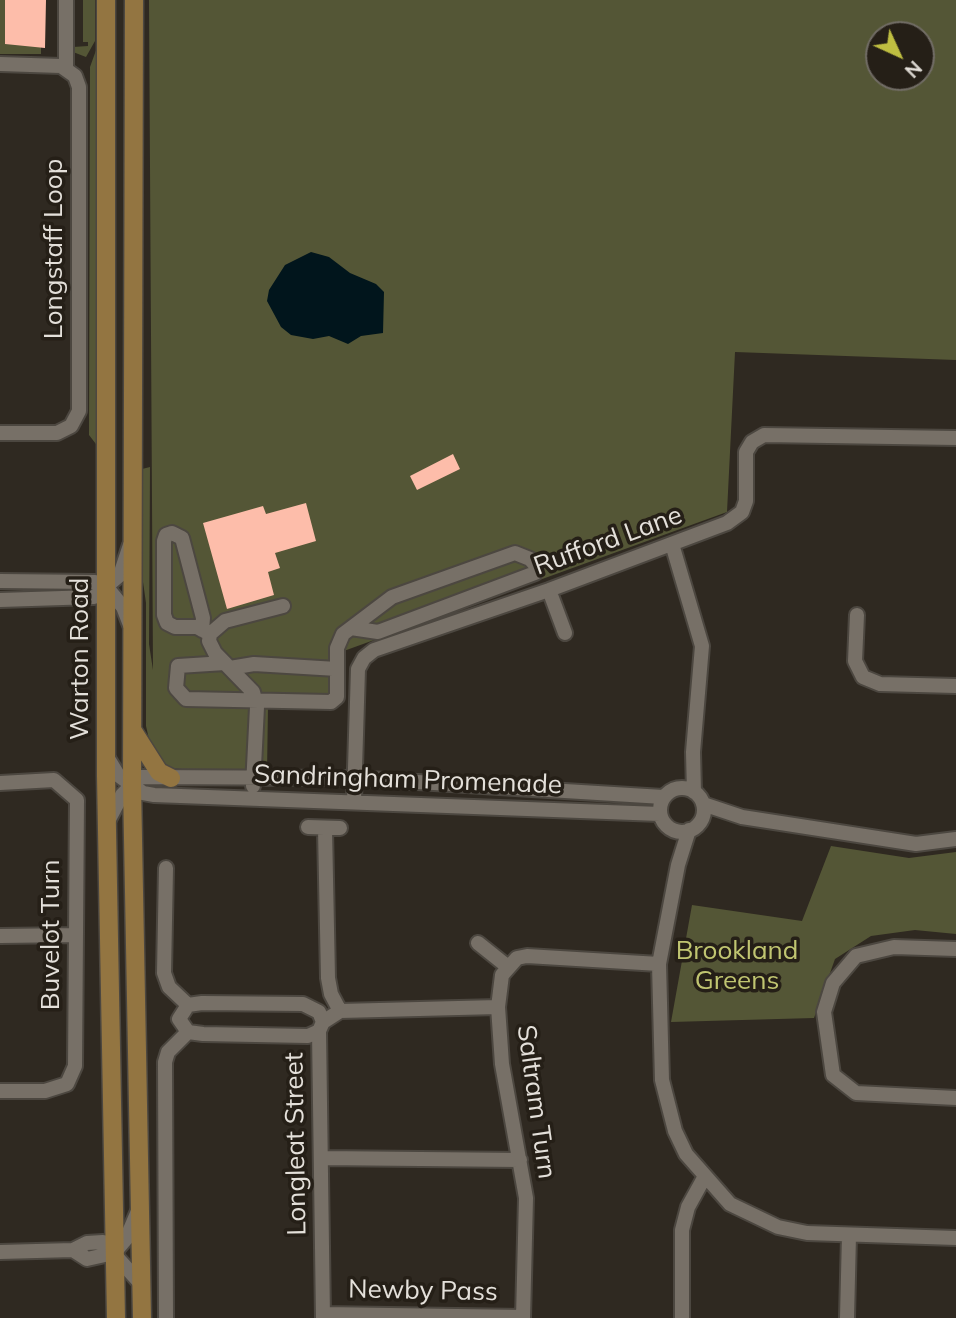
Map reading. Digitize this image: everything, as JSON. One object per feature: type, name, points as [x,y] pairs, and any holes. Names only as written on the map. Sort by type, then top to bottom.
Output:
[{"type":"main road","name":"Warton Road","points":[[106,0],[107,823],[116,1318]]},
{"type":"main road","name":"Warton Road","points":[[134,0],[132,786],[142,1318]]},
{"type":"main road","points":[[132,732],[159,772],[171,778]]},
{"type":"street","points":[[0,64],[65,68],[66,0]]},
{"type":"street","name":"Longstaff Loop","points":[[0,433],[57,433],[71,426],[79,411],[79,87],[75,76],[65,68]]},
{"type":"street","name":"Rufford Lane","points":[[354,801],[352,778],[358,669],[364,658],[374,650],[549,590],[727,523],[742,512],[746,501],[746,452],[752,442],[764,435],[956,438]]},
{"type":"street","points":[[253,798],[255,699],[244,680],[227,665],[209,641],[206,632],[182,538],[172,533],[166,535],[164,615],[167,623],[206,632],[225,621],[283,606]]},
{"type":"street","points":[[0,600],[88,599],[106,589],[120,575],[133,534]]},
{"type":"street","points":[[672,544],[702,646],[692,752],[695,826],[678,865],[659,964],[662,1080],[675,1131],[685,1154],[704,1178],[730,1204],[756,1219],[807,1233],[956,1238]]},
{"type":"street","points":[[337,669],[254,664],[178,666],[176,688],[186,699],[331,702],[337,697],[337,669],[337,648],[343,634],[392,597],[509,554],[518,553],[536,565],[536,573],[378,632],[351,628]]},
{"type":"street","points":[[0,581],[96,582],[123,607],[133,631]]},
{"type":"street","points":[[549,590],[565,633]]},
{"type":"street","points":[[857,615],[855,661],[863,677],[880,684],[956,686]]},
{"type":"street","points":[[107,757],[118,775],[132,786],[122,795],[107,823]]},
{"type":"street","name":"Sandringham Promenade","points":[[660,814],[154,795],[132,786],[139,777],[352,778],[663,797]]},
{"type":"street","name":"Buvelot Turn","points":[[0,783],[54,780],[77,800],[75,1066],[67,1084],[45,1091],[0,1091]]},
{"type":"street","points":[[678,865],[671,829],[660,814],[663,797],[692,794],[742,817],[916,844],[956,839]]},
{"type":"street","points":[[671,829],[742,817]]},
{"type":"street","points":[[308,827],[340,828]]},
{"type":"street","points":[[325,829],[328,978],[340,1011],[498,1007]]},
{"type":"street","points":[[166,868],[164,972],[169,987],[188,1005],[303,1004],[319,1012],[321,1027],[308,1036],[188,1032],[168,1052],[165,1062],[166,1318]]},
{"type":"street","points":[[0,936],[75,935]]},
{"type":"street","points":[[478,943],[508,967],[517,958],[527,956],[659,964]]},
{"type":"street","points":[[956,949],[894,947],[856,956],[833,983],[824,1012],[834,1076],[856,1093],[956,1098]]},
{"type":"street","name":"Saltram Turn","points":[[508,967],[499,986],[498,1007],[502,1064],[520,1160],[527,1222],[523,1317]]},
{"type":"street","points":[[188,1005],[179,1019],[188,1032]]},
{"type":"street","name":"Longleat Street","points":[[323,1316],[321,1027],[340,1011]]},
{"type":"street","points":[[321,1158],[520,1160]]},
{"type":"street","points":[[682,1318],[682,1230],[688,1207],[704,1178]]},
{"type":"street","points":[[114,1253],[132,1228],[140,1203]]},
{"type":"street","points":[[847,1318],[849,1235]]},
{"type":"street","points":[[0,1252],[74,1250],[87,1243],[103,1242],[142,1285]]},
{"type":"street","name":"Newby Pass","points":[[323,1316],[523,1317]]},
{"type":"green space","points":[[0,0],[5,0],[5,44],[41,44],[41,54],[0,54]]},
{"type":"green space","points":[[83,0],[95,0],[95,41],[86,57],[73,52],[73,47],[88,46],[88,42],[83,42]]},
{"type":"green space","points":[[149,0],[956,0],[956,360],[735,352],[727,512],[330,656],[334,705],[268,706],[267,774],[165,768],[151,748],[146,726],[146,603],[141,568],[142,469],[150,467],[149,644],[153,670]]},
{"type":"green space","points":[[99,42],[99,448],[89,435],[90,67]]},
{"type":"green space","name":"Brookland Greens","points":[[831,846],[909,858],[956,852],[956,934],[915,930],[871,936],[835,959],[814,1018],[671,1022],[692,905],[802,921]]},
{"type":"water","points":[[311,252],[329,257],[350,273],[376,284],[384,292],[383,333],[361,336],[348,344],[329,336],[313,339],[291,335],[281,327],[267,301],[269,290],[285,265]]},
{"type":"building","points":[[5,0],[46,0],[45,48],[5,44]]},
{"type":"building","points":[[453,454],[460,469],[417,490],[410,476]]},
{"type":"building","points":[[306,503],[316,541],[275,553],[280,568],[268,572],[274,595],[227,609],[203,523],[263,506],[266,514]]}]
